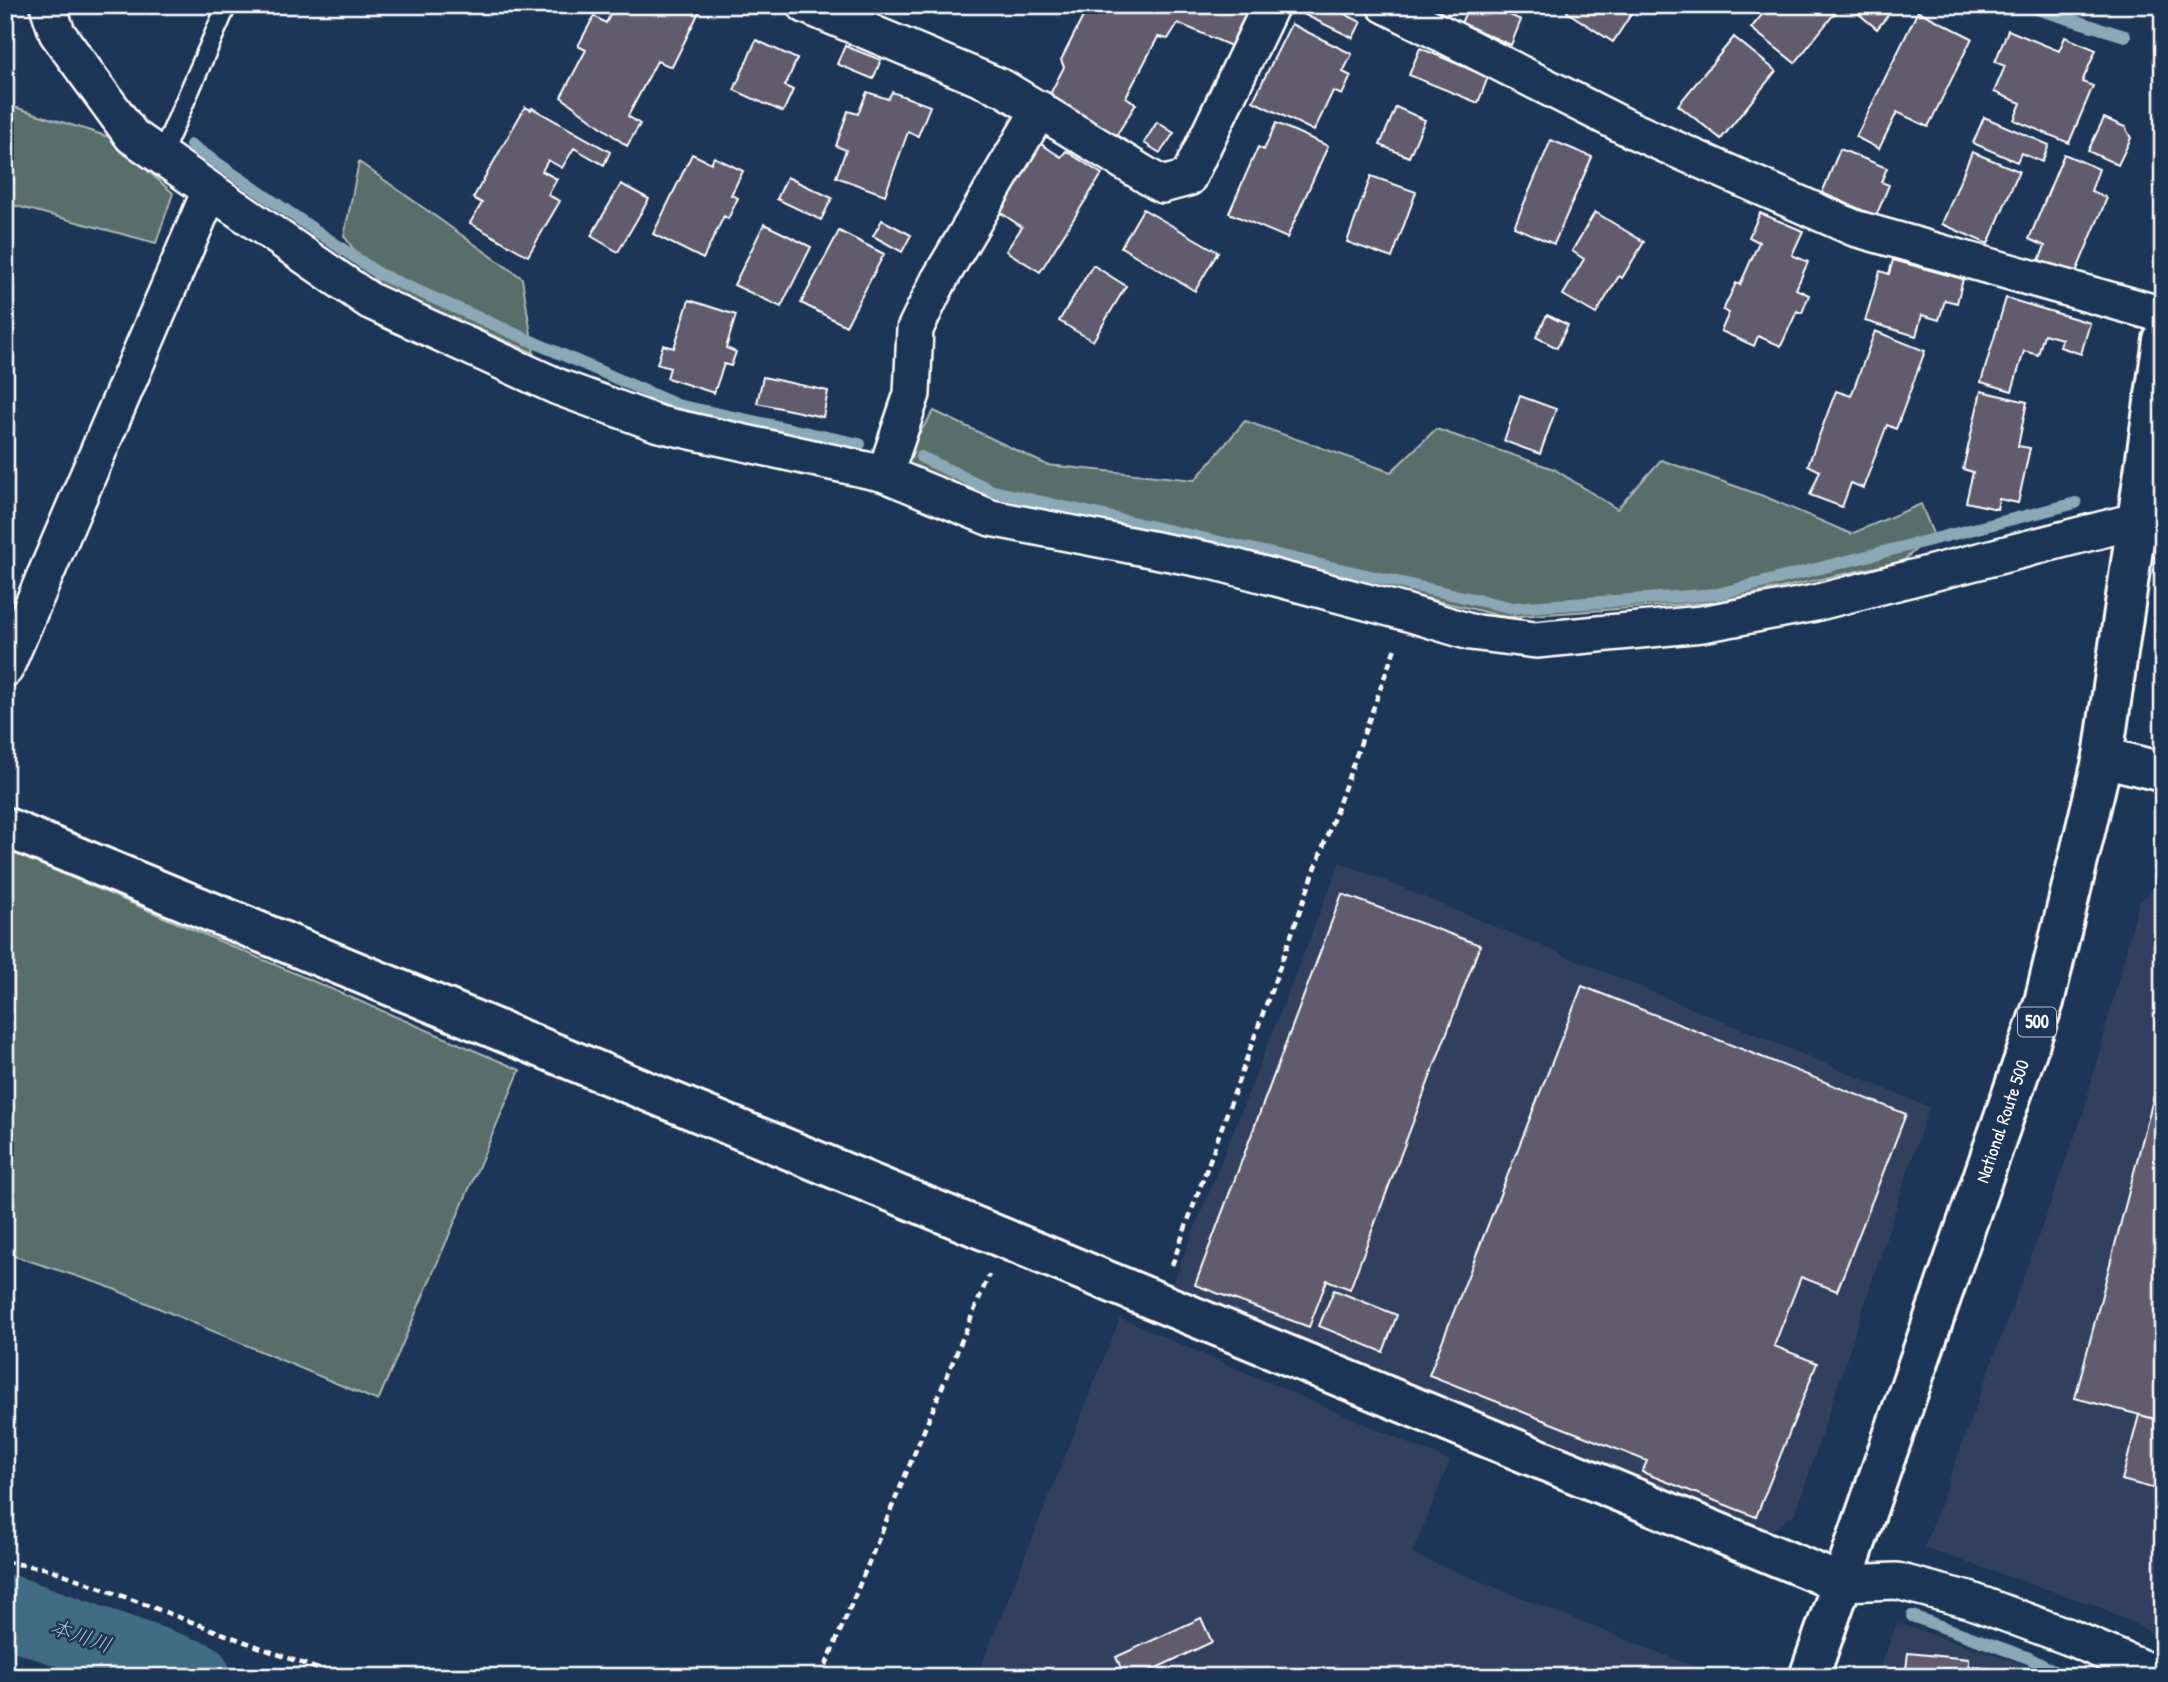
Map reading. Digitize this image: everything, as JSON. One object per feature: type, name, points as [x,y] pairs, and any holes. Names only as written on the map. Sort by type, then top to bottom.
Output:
[{"type":"main road","name":"National Route 500","points":[[1809,1677],[2043,1002],[2103,757],[2151,522],[2163,340]]},
{"type":"main road","points":[[2103,757],[2163,772]]},
{"type":"main road","points":[[5,827],[1841,1583]]},
{"type":"street","points":[[50,5],[57,33],[132,135],[370,301],[558,387],[659,424],[885,474],[991,518],[1213,561],[1408,612],[1470,632],[1536,640],[1702,624],[1815,603],[2151,522]]},
{"type":"street","points":[[805,5],[1003,88],[1162,185],[1188,178],[1271,5]]},
{"type":"street","points":[[1385,5],[1632,130],[1854,228],[2163,315]]},
{"type":"street","points":[[885,474],[912,394],[915,329],[938,282],[1040,109]]},
{"type":"street","points":[[5,669],[209,191]]},
{"type":"street","points":[[1841,1583],[1897,1581],[1969,1600],[2163,1676]]},
{"type":"lane","points":[[161,156],[227,5]]},
{"type":"path","points":[[1159,1302],[1408,612]]},
{"type":"path","points":[[821,1677],[1004,1239]]},
{"type":"path","points":[[5,1562],[50,1569],[339,1677]]},
{"type":"shaded area","points":[[1340,862],[1929,1107],[1796,1513],[1768,1533],[1173,1283]]},
{"type":"shaded area","points":[[2163,883],[2163,1638],[2102,1608],[1924,1548],[2083,1114],[2139,901]]},
{"type":"shaded area","points":[[1120,1318],[1450,1461],[1412,1554],[1720,1677],[977,1677]]},
{"type":"shaded area","points":[[1897,1623],[2023,1664],[2046,1677],[1877,1677]]},
{"type":"green space","points":[[5,104],[109,137],[173,193],[156,243],[5,203]]},
{"type":"green space","points":[[359,162],[522,278],[534,353],[380,286],[344,236]]},
{"type":"green space","points":[[934,411],[1047,465],[1195,480],[1245,421],[1391,472],[1436,429],[1554,469],[1617,509],[1661,460],[1766,497],[1851,534],[1921,504],[1933,534],[1903,561],[1716,602],[1506,617],[997,497],[899,464]]},
{"type":"green space","points":[[5,849],[520,1070],[378,1401],[104,1285],[5,1253]]},
{"type":"building","points":[[615,5],[697,5],[701,8],[672,67],[657,61],[628,116],[640,124],[627,146],[561,97],[586,50],[578,46],[594,16],[606,23]]},
{"type":"building","points":[[1089,5],[1241,5],[1248,9],[1231,46],[1178,23],[1168,39],[1158,37],[1126,97],[1136,104],[1116,136],[1049,96],[1064,67],[1061,60]]},
{"type":"building","points":[[1307,5],[1327,5],[1361,22],[1353,38],[1303,14]]},
{"type":"building","points":[[1469,5],[1487,5],[1521,20],[1511,45],[1461,23]]},
{"type":"building","points":[[1571,5],[1637,5],[1613,42],[1567,12]]},
{"type":"building","points":[[1770,5],[1841,5],[1795,63],[1751,28]]},
{"type":"building","points":[[1848,5],[1896,5],[1877,29]]},
{"type":"building","points":[[1918,11],[1972,38],[1928,127],[1897,112],[1879,149],[1856,137]]},
{"type":"building","points":[[1291,24],[1352,54],[1343,72],[1351,76],[1342,95],[1333,91],[1314,131],[1253,101]]},
{"type":"building","points":[[2008,30],[2059,51],[2065,37],[2096,50],[2082,82],[2093,86],[2069,143],[2014,120],[2021,103],[1994,92],[2005,66],[1995,62]]},
{"type":"building","points":[[1734,37],[1776,71],[1721,139],[1678,105]]},
{"type":"building","points":[[756,40],[797,59],[785,86],[793,90],[783,112],[734,90]]},
{"type":"building","points":[[845,46],[881,60],[873,79],[837,64]]},
{"type":"building","points":[[1420,48],[1488,77],[1478,103],[1409,75]]},
{"type":"building","points":[[867,92],[888,99],[892,92],[930,106],[918,136],[908,132],[885,195],[836,177],[846,150],[836,146],[848,111],[858,114]]},
{"type":"building","points":[[525,107],[531,110],[532,108],[610,152],[604,165],[574,148],[562,168],[548,160],[542,171],[557,179],[548,195],[560,201],[528,256],[470,223],[482,203],[473,198]]},
{"type":"building","points":[[1396,107],[1425,120],[1409,157],[1380,145]]},
{"type":"building","points":[[1984,117],[2049,145],[2042,162],[2021,153],[2017,162],[1973,143]]},
{"type":"building","points":[[2104,118],[2125,127],[2131,138],[2118,165],[2088,151]]},
{"type":"building","points":[[1157,122],[1174,133],[1160,153],[1144,143]]},
{"type":"building","points":[[1276,123],[1328,146],[1287,238],[1229,213],[1258,147],[1264,150]]},
{"type":"building","points":[[1551,140],[1592,157],[1554,244],[1514,227]]},
{"type":"building","points":[[1041,144],[1061,157],[1066,151],[1102,174],[1040,272],[1006,251],[1022,227],[998,211]]},
{"type":"building","points":[[1840,149],[1887,168],[1881,182],[1889,185],[1876,216],[1822,193]]},
{"type":"building","points":[[1972,152],[2019,171],[1988,244],[1942,224]]},
{"type":"building","points":[[692,154],[711,163],[714,157],[743,171],[731,195],[738,198],[728,219],[724,216],[703,259],[653,234]]},
{"type":"building","points":[[2064,154],[2099,169],[2091,191],[2107,198],[2074,277],[2038,263],[2045,246],[2029,239]]},
{"type":"building","points":[[1371,176],[1416,192],[1392,258],[1347,242]]},
{"type":"building","points":[[787,177],[832,198],[821,220],[777,199]]},
{"type":"building","points":[[621,184],[649,199],[618,252],[591,236]]},
{"type":"building","points":[[1143,209],[1218,252],[1195,291],[1121,247]]},
{"type":"building","points":[[1595,212],[1644,242],[1596,314],[1563,295],[1584,259],[1572,251]]},
{"type":"building","points":[[1760,213],[1803,231],[1792,255],[1808,262],[1796,289],[1809,295],[1802,313],[1797,311],[1781,346],[1758,336],[1754,346],[1721,331],[1729,313],[1723,310],[1736,283],[1740,285],[1759,242],[1749,237]]},
{"type":"building","points":[[882,220],[911,235],[902,252],[873,236]]},
{"type":"building","points":[[764,224],[811,247],[781,307],[734,285]]},
{"type":"building","points":[[839,231],[884,254],[846,326],[801,303]]},
{"type":"building","points":[[1893,260],[1963,279],[1957,303],[1945,300],[1939,320],[1922,315],[1916,336],[1865,321],[1880,271],[1889,274]]},
{"type":"building","points":[[1093,265],[1126,286],[1093,341],[1059,321]]},
{"type":"building","points":[[2006,298],[2090,323],[2081,354],[2060,347],[2062,339],[2044,334],[2038,355],[2024,351],[2012,391],[1981,382]]},
{"type":"building","points":[[689,300],[736,315],[726,348],[736,352],[731,366],[724,364],[714,393],[667,378],[670,368],[657,364],[663,345],[674,348]]},
{"type":"building","points":[[1547,315],[1568,325],[1557,348],[1536,337]]},
{"type":"building","points":[[1875,331],[1925,351],[1896,429],[1887,425],[1863,488],[1851,483],[1842,507],[1810,495],[1820,471],[1808,465],[1836,391],[1851,396]]},
{"type":"building","points":[[763,377],[828,391],[823,417],[757,403]]},
{"type":"building","points":[[1981,391],[2027,402],[2018,446],[2030,448],[2018,503],[1999,499],[1997,509],[1966,502],[1973,472],[1963,469]]},
{"type":"building","points":[[1520,396],[1556,409],[1540,454],[1504,441]]},
{"type":"building","points":[[1342,894],[1480,945],[1350,1289],[1327,1280],[1309,1327],[1195,1285]]},
{"type":"building","points":[[1582,986],[1906,1114],[1837,1291],[1801,1277],[1774,1346],[1817,1363],[1756,1517],[1642,1472],[1647,1461],[1429,1375]]},
{"type":"building","points":[[2163,1061],[2163,1421],[2075,1398]]},
{"type":"building","points":[[1334,1290],[1397,1315],[1383,1352],[1319,1326]]},
{"type":"building","points":[[2139,1415],[2163,1421],[2163,1491],[2122,1480]]},
{"type":"building","points":[[1201,1618],[1212,1642],[1137,1677],[1125,1677],[1116,1657]]},
{"type":"building","points":[[1908,1653],[1969,1659],[1969,1666],[2013,1672],[2012,1677],[1905,1677]]},
{"type":"waterway","points":[[2023,5],[2125,36]]},
{"type":"waterway","points":[[191,145],[379,274],[677,405],[860,444]]},
{"type":"waterway","points":[[921,457],[993,491],[1513,608],[1718,594],[2076,503]]},
{"type":"waterway","name":"本川川","points":[[5,1610],[195,1677]]},
{"type":"waterway","points":[[1912,1616],[2029,1658],[2065,1677]]}]
